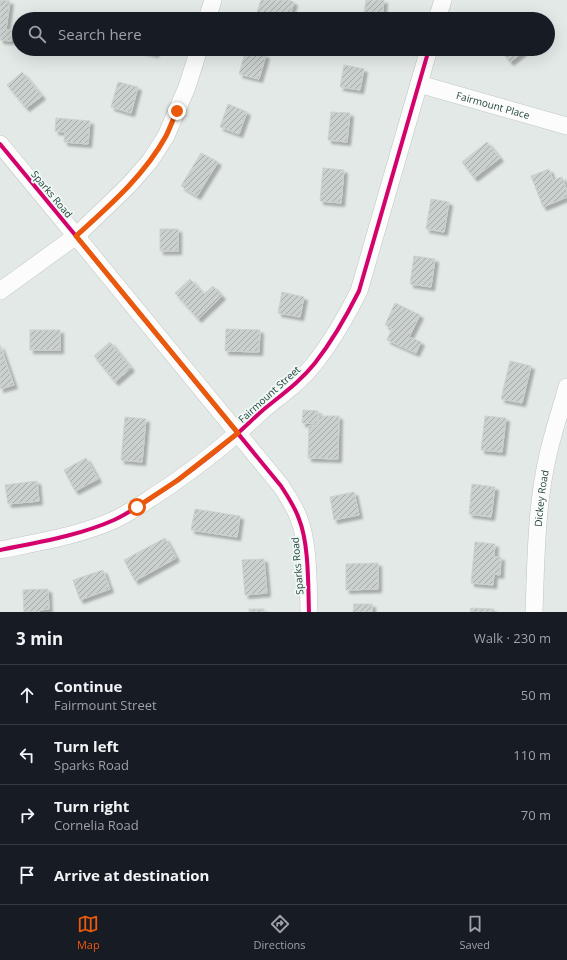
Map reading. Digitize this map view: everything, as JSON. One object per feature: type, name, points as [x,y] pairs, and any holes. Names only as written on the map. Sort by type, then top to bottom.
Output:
[{"type":"street","points":[[209,12],[213,0]]},
{"type":"street","points":[[439,12],[442,0]]},
{"type":"street","points":[[0,292],[76,236],[129,185],[150,161],[166,136],[187,87],[197,56]]},
{"type":"street","name":"Fairmount Street","points":[[0,550],[56,539],[96,528],[116,519],[178,480],[238,433],[293,386],[314,365],[346,317],[358,291],[427,56]]},
{"type":"street","name":"Fairmount Place","points":[[419,84],[567,126]]},
{"type":"street","name":"Sparks Road","points":[[0,144],[238,433],[292,502],[300,520],[305,540],[309,612]]},
{"type":"street","name":"Dickey Road","points":[[534,612],[536,540],[541,493],[548,455],[567,387]]},
{"type":"building","points":[[0,0],[10,1],[6,30],[12,30],[11,41],[0,40]]},
{"type":"building","points":[[261,0],[288,0],[294,2],[291,12],[257,12]]},
{"type":"building","points":[[366,0],[384,0],[383,12],[364,12]]},
{"type":"building","points":[[244,56],[266,56],[259,79],[239,74]]},
{"type":"building","points":[[505,56],[518,56],[510,62]]},
{"type":"building","points":[[344,65],[364,69],[360,90],[340,87]]},
{"type":"building","points":[[22,72],[42,96],[26,108],[7,85]]},
{"type":"building","points":[[118,82],[138,87],[131,113],[111,107]]},
{"type":"building","points":[[228,104],[247,112],[239,134],[220,127]]},
{"type":"building","points":[[331,112],[350,113],[347,142],[328,140]]},
{"type":"building","points":[[56,118],[90,121],[88,144],[64,142],[65,132],[55,131]]},
{"type":"building","points":[[487,142],[500,158],[474,178],[462,162]]},
{"type":"building","points":[[201,153],[218,162],[197,196],[181,186]]},
{"type":"building","points":[[323,168],[344,170],[341,203],[320,201]]},
{"type":"building","points":[[549,169],[553,180],[562,177],[567,191],[567,197],[543,207],[531,176]]},
{"type":"building","points":[[431,199],[449,202],[444,232],[426,229]]},
{"type":"building","points":[[160,229],[178,229],[178,251],[160,251]]},
{"type":"building","points":[[414,256],[435,259],[431,287],[410,284]]},
{"type":"building","points":[[190,279],[204,294],[213,286],[222,296],[198,319],[175,293]]},
{"type":"building","points":[[282,292],[304,297],[300,317],[278,313]]},
{"type":"building","points":[[395,303],[420,315],[409,337],[421,342],[416,353],[387,340],[392,328],[385,325]]},
{"type":"building","points":[[226,329],[260,330],[259,352],[225,351]]},
{"type":"building","points":[[30,330],[60,330],[60,350],[30,350]]},
{"type":"building","points":[[110,342],[131,368],[115,382],[94,356]]},
{"type":"building","points":[[0,345],[14,385],[0,389]]},
{"type":"building","points":[[510,361],[531,366],[522,403],[501,399]]},
{"type":"building","points":[[303,410],[318,411],[317,424],[302,423]]},
{"type":"building","points":[[319,416],[339,416],[338,459],[308,458],[309,426],[318,426]]},
{"type":"building","points":[[485,416],[506,418],[502,452],[481,450]]},
{"type":"building","points":[[125,417],[146,419],[142,462],[121,460]]},
{"type":"building","points":[[86,458],[98,479],[75,491],[64,470]]},
{"type":"building","points":[[37,481],[39,501],[8,504],[5,485]]},
{"type":"building","points":[[472,484],[495,487],[491,517],[469,514]]},
{"type":"building","points":[[354,492],[359,515],[334,520],[330,497]]},
{"type":"building","points":[[195,509],[240,516],[237,537],[191,530]]},
{"type":"building","points":[[165,538],[176,558],[135,581],[124,560]]},
{"type":"building","points":[[475,542],[495,544],[494,557],[501,557],[500,575],[494,574],[493,585],[471,583]]},
{"type":"building","points":[[264,559],[267,593],[245,595],[242,560]]},
{"type":"building","points":[[378,563],[378,589],[346,590],[346,564]]},
{"type":"building","points":[[103,570],[110,589],[80,600],[73,580]]},
{"type":"building","points":[[48,589],[49,609],[39,610],[39,612],[24,612],[23,590]]},
{"type":"building","points":[[354,604],[372,604],[372,612],[353,612]]},
{"type":"building","points":[[471,608],[494,609],[494,612],[470,612]]},
{"type":"building","points":[[249,609],[264,609],[264,612],[249,612]]},
{"type":"cycle path","points":[[0,550],[58,538],[100,526],[128,513],[207,459],[309,370],[333,337],[359,291],[427,56]]},
{"type":"cycle path","points":[[0,144],[281,486],[295,510],[305,540],[309,612]]},
{"type":"route","points":[[137,507],[178,480],[238,433],[76,236],[129,185],[150,161],[166,136],[177,111]]}]
